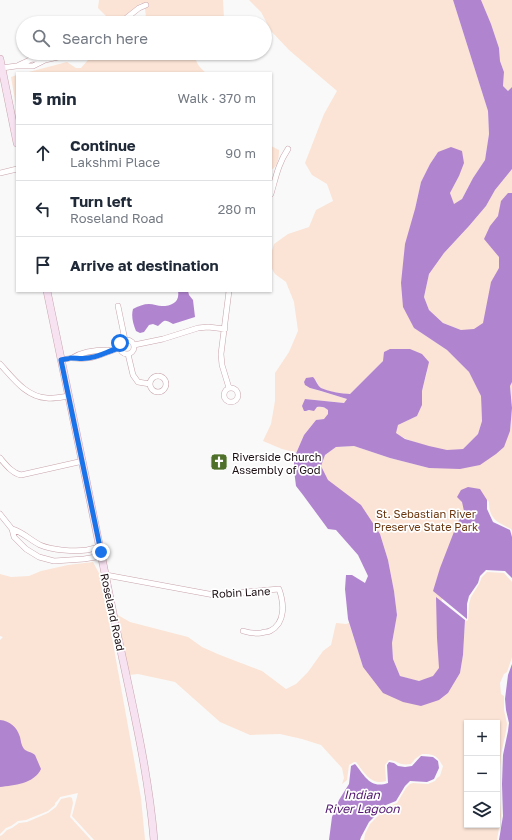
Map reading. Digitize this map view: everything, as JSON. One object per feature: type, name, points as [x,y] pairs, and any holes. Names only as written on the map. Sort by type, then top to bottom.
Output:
[{"type":"main road","points":[[0,59],[16,138]]},
{"type":"main road","name":"Roseland Road","points":[[47,292],[145,768],[154,840]]},
{"type":"street","points":[[129,16],[139,8],[146,5]]},
{"type":"street","points":[[2,68],[16,66],[30,60]]},
{"type":"street","points":[[272,190],[278,166],[288,149]]},
{"type":"street","points":[[0,173],[16,169]]},
{"type":"street","points":[[229,292],[221,354],[222,365],[229,388]]},
{"type":"street","points":[[118,306],[125,340]]},
{"type":"street","points":[[134,345],[198,328],[208,327],[225,329]]},
{"type":"street","points":[[119,348],[120,343],[125,340],[131,341],[134,345]]},
{"type":"street","points":[[119,348],[123,353],[128,354],[133,351],[134,345]]},
{"type":"street","points":[[61,360],[82,356],[92,351],[119,348]]},
{"type":"street","points":[[82,356],[94,357],[109,350]]},
{"type":"street","points":[[92,351],[94,357]]},
{"type":"street","points":[[128,354],[133,375],[138,382],[150,384]]},
{"type":"street","points":[[0,364],[25,390],[35,396],[48,398],[69,396]]},
{"type":"street","points":[[0,458],[12,471],[21,475],[83,461]]},
{"type":"street","points":[[0,514],[12,529],[14,537],[26,549],[39,557],[54,560],[74,560],[102,556]]},
{"type":"street","points":[[12,529],[19,531],[40,545],[52,548],[87,550],[100,546]]},
{"type":"street","points":[[73,550],[74,560]]},
{"type":"street","name":"Robin Lane","points":[[106,575],[214,595],[279,589],[283,604],[282,616],[278,625],[270,632],[250,634],[243,631]]},
{"type":"green space","points":[[99,0],[223,0],[224,16],[146,16],[145,8],[149,7],[147,2],[141,3],[125,16],[106,16],[98,8]]},
{"type":"green space","points":[[249,0],[453,0],[488,111],[489,134],[485,160],[462,199],[454,205],[450,193],[459,176],[438,152],[421,182],[415,209],[414,328],[447,350],[469,372],[481,396],[482,421],[478,434],[463,449],[449,450],[434,448],[413,442],[395,433],[398,425],[417,416],[422,405],[422,391],[427,372],[383,361],[350,394],[343,394],[321,388],[316,380],[310,388],[347,399],[344,403],[305,399],[306,411],[320,407],[328,410],[328,414],[325,419],[316,420],[304,435],[296,453],[263,441],[271,424],[275,401],[275,373],[289,352],[298,331],[294,302],[286,282],[275,274],[272,269],[272,251],[274,244],[288,234],[309,227],[316,210],[333,201],[327,184],[312,175],[305,163],[324,114],[337,91],[289,50],[272,32],[272,16],[263,16]]},
{"type":"green space","points":[[481,0],[512,0],[512,87],[508,91],[503,86],[504,72],[500,61],[499,48]]},
{"type":"green space","points":[[88,60],[196,60],[201,69],[205,72],[29,72],[67,62],[76,68],[81,68]]},
{"type":"green space","points":[[16,75],[16,106],[11,77]]},
{"type":"green space","points":[[272,146],[279,150],[277,164],[273,169]]},
{"type":"green space","points":[[512,169],[512,402],[510,386],[461,330],[443,323],[429,310],[424,297],[429,274],[444,253],[486,206],[495,190]]},
{"type":"green space","name":"St. Sebastian River Preserve State Park","points":[[512,408],[512,531],[495,520],[487,500],[440,604],[439,672],[434,679],[418,681],[400,676],[393,659],[392,643],[397,615],[394,591],[388,560],[381,537],[324,480],[321,466],[325,455],[336,447],[354,446],[390,458],[429,468],[510,431]]},
{"type":"green space","points":[[93,562],[101,577],[141,798],[145,840],[94,840],[72,816],[78,793],[60,797],[55,805],[48,811],[26,820],[18,821],[6,828],[0,834],[0,640],[3,637],[0,636],[0,574],[11,577],[29,576],[41,571],[68,565]]},
{"type":"green space","points":[[487,572],[504,573],[512,582],[512,657],[507,672],[504,674],[500,683],[501,694],[504,696],[504,710],[507,724],[501,755],[500,770],[500,720],[464,720],[464,828],[499,828],[497,840],[364,840],[370,824],[387,807],[397,803],[410,784],[428,784],[435,781],[440,776],[443,766],[436,757],[422,754],[411,764],[401,764],[389,760],[385,765],[386,781],[381,782],[372,780],[365,774],[356,762],[354,762],[349,765],[347,780],[342,784],[344,778],[342,768],[321,745],[280,734],[250,735],[220,722],[175,682],[138,674],[129,675],[116,614],[130,622],[188,637],[202,647],[262,671],[286,689],[296,684],[308,672],[323,651],[331,645],[336,623],[349,623],[363,667],[439,700],[448,693],[460,673],[463,655],[465,620],[468,620],[471,597],[482,577]]},
{"type":"green space","points":[[72,798],[73,803],[70,817],[91,840],[0,840],[0,836],[7,830],[19,823],[27,822],[48,813],[56,807],[61,799]]},
{"type":"green space","points":[[500,800],[501,816],[500,822]]},
{"type":"water","points":[[453,0],[481,0],[491,24],[499,48],[500,61],[504,72],[503,86],[508,91],[512,87],[512,169],[495,190],[486,206],[444,253],[429,274],[424,297],[429,310],[443,323],[461,330],[474,329],[483,323],[491,282],[499,268],[499,257],[484,239],[490,226],[498,216],[501,201],[508,193],[512,193],[512,382],[510,386],[512,408],[510,431],[504,447],[496,454],[480,465],[460,469],[429,468],[390,458],[354,446],[336,447],[325,455],[321,466],[328,480],[361,505],[380,534],[388,560],[394,591],[397,615],[392,643],[393,659],[400,676],[419,681],[433,676],[439,668],[436,597],[465,620],[463,655],[460,673],[448,693],[439,700],[421,706],[403,702],[383,693],[363,667],[348,619],[345,589],[346,575],[352,575],[365,583],[368,576],[358,555],[336,530],[328,529],[296,486],[294,458],[304,435],[316,420],[324,419],[328,414],[328,410],[326,408],[321,407],[317,407],[314,411],[304,411],[302,406],[305,399],[344,403],[347,399],[310,388],[305,385],[304,382],[306,378],[313,377],[321,388],[350,394],[383,361],[384,352],[390,349],[410,349],[422,354],[429,362],[422,391],[422,405],[417,416],[398,425],[396,433],[405,439],[447,450],[463,449],[478,434],[482,421],[481,396],[469,372],[447,350],[414,328],[403,307],[401,283],[405,244],[421,182],[438,152],[451,147],[462,151],[464,163],[450,193],[454,204],[462,199],[485,160],[489,134],[488,111]]},
{"type":"water","points":[[178,292],[188,292],[193,300],[195,317],[173,324],[165,321],[158,326],[153,324],[149,325],[144,332],[140,333],[136,331],[132,314],[133,309],[147,304],[162,306],[169,305],[176,301]]},
{"type":"water","points":[[468,487],[480,489],[487,500],[487,509],[493,522],[510,530],[512,537],[512,578],[505,571],[486,570],[480,576],[478,583],[469,596],[467,604],[467,619],[433,591],[457,524],[464,511],[462,502],[457,497],[461,490]]},
{"type":"water","points":[[512,664],[512,840],[499,840],[503,816],[503,755],[509,723],[505,699],[508,675]]},
{"type":"water","points":[[0,720],[10,723],[15,727],[19,733],[24,749],[35,755],[41,769],[34,778],[29,781],[0,787]]},
{"type":"water","name":"Indian River Lagoon","points":[[421,756],[433,757],[438,761],[439,768],[434,779],[427,782],[410,781],[405,786],[396,801],[386,805],[369,822],[360,840],[329,840],[332,817],[339,800],[349,784],[351,766],[355,764],[365,777],[372,783],[382,784],[388,783],[387,765],[389,762],[398,766],[412,766]]},
{"type":"place","name":"Riverside Church Assembly of God","points":[[219,462]]},
{"type":"route","points":[[101,552],[61,360],[98,356],[109,350],[119,348],[120,343]]}]
